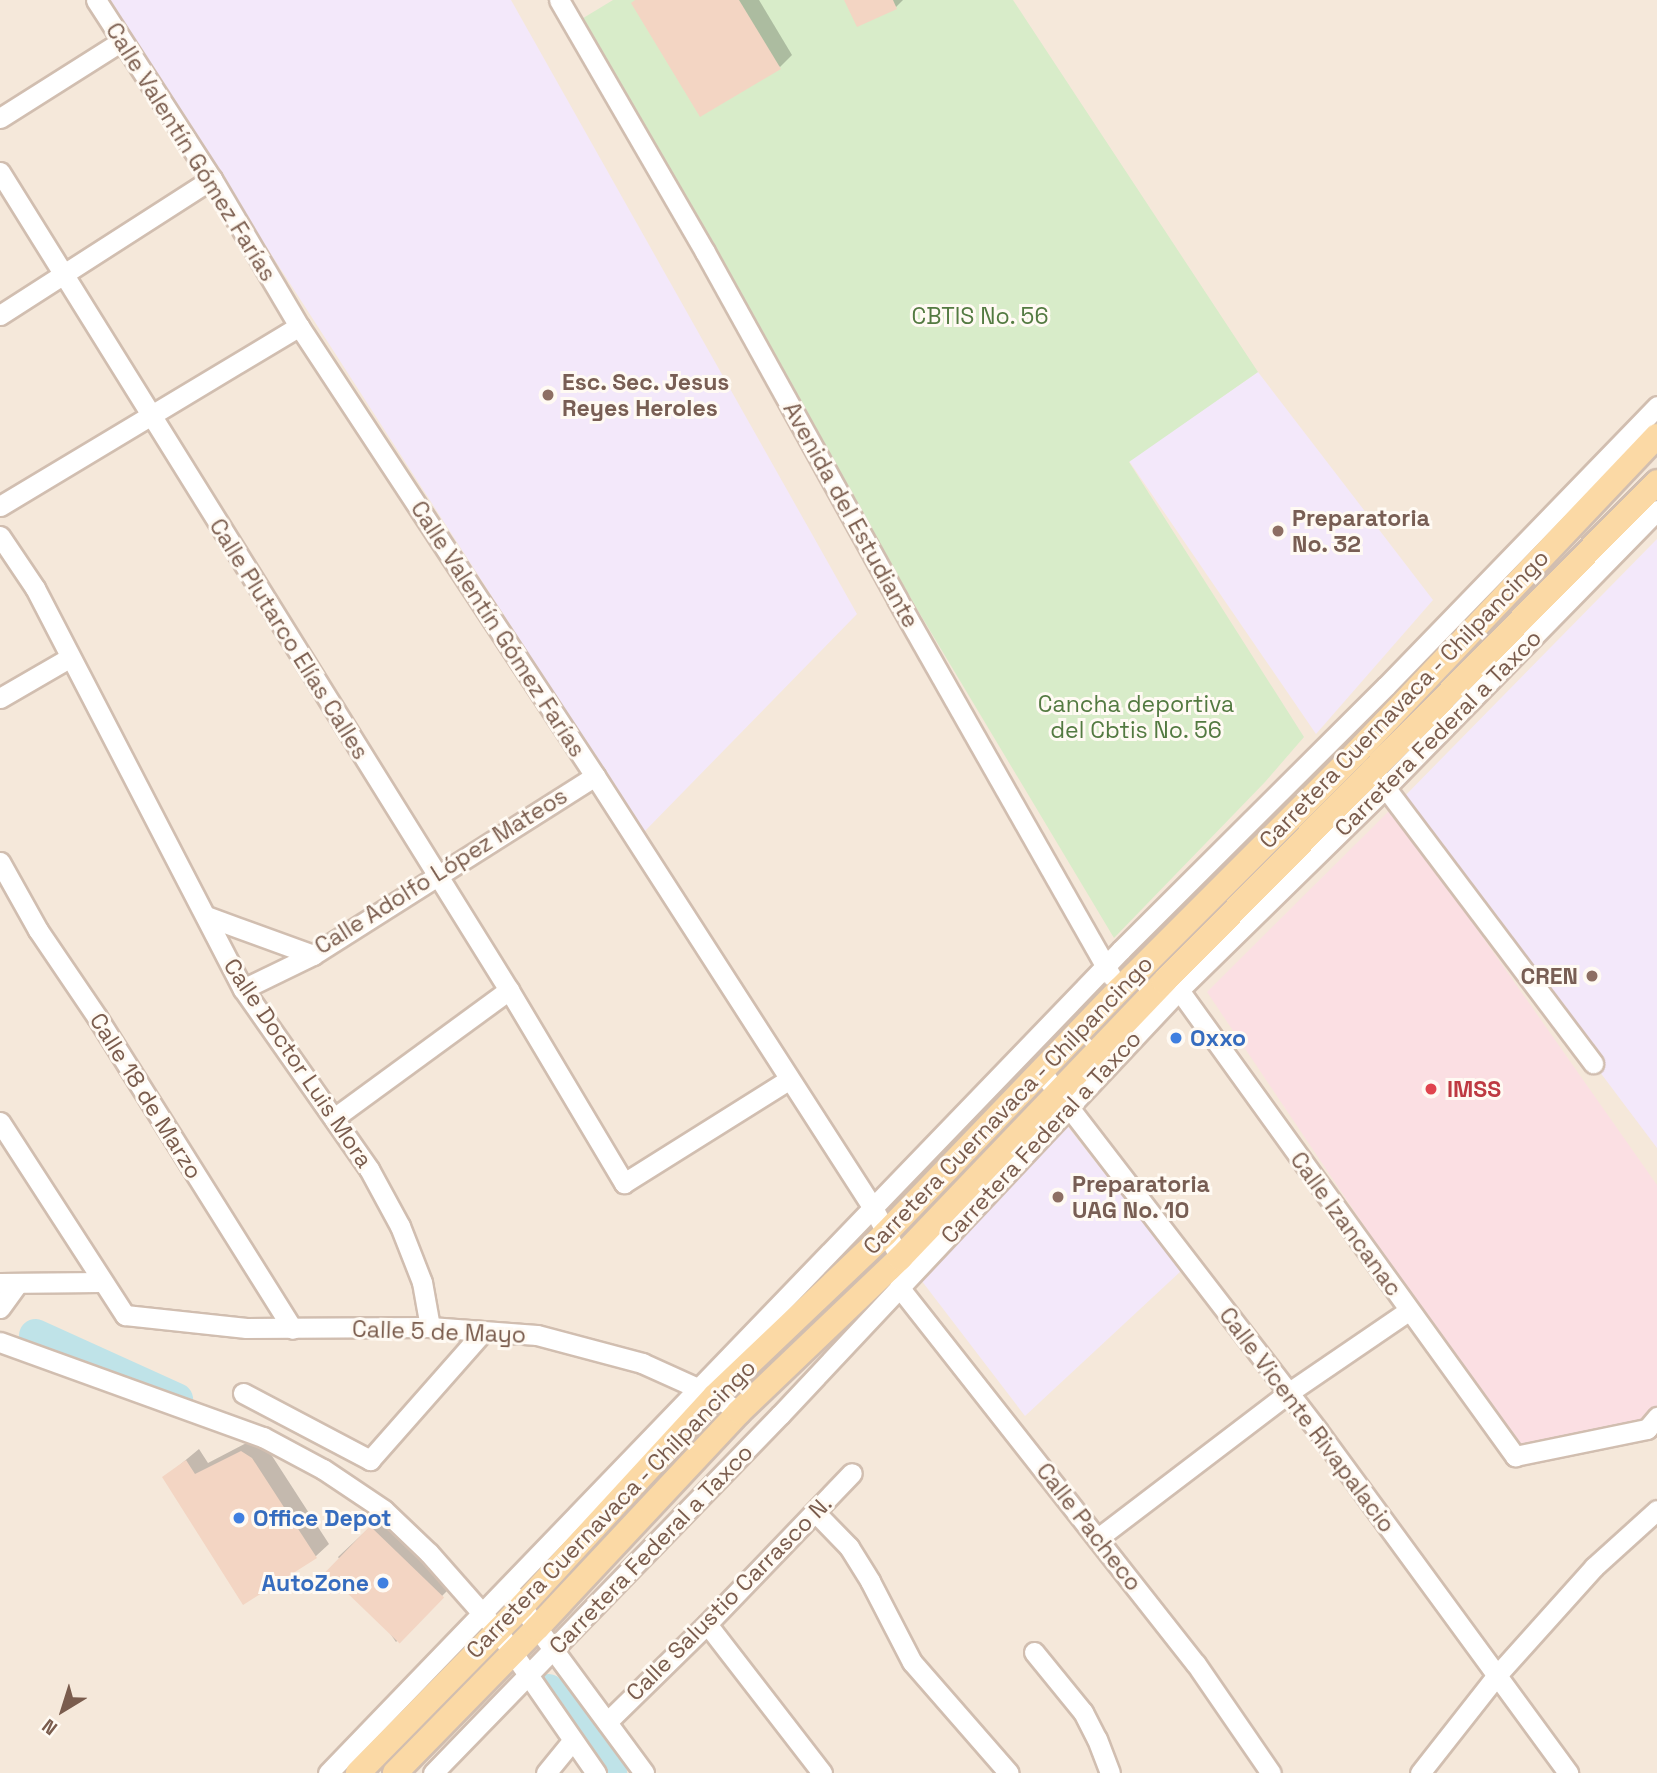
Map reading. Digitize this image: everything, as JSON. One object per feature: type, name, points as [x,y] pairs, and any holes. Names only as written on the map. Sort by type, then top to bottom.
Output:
[{"type":"main road","name":"Carretera Cuernavaca - Chilpancingo","points":[[358,1773],[490,1621],[522,1606],[706,1393],[886,1233],[1119,990],[1356,753],[1601,478],[1657,436]]},
{"type":"main road","name":"Carretera Cuernavaca - Chilpancingo","points":[[395,1773],[537,1629],[738,1412],[1024,1140],[1646,507],[1657,482]]},
{"type":"street","name":"Calle Valentín Gómez Farías","points":[[96,0],[212,179],[299,326],[595,776],[788,1080],[873,1208],[900,1258]]},
{"type":"street","name":"Avenida del Estudiante","points":[[559,0],[698,240],[1137,1024]]},
{"type":"street","points":[[0,118],[122,41]]},
{"type":"street","name":"Calle Plutarco Elías Calles","points":[[0,172],[509,990],[624,1183],[788,1080]]},
{"type":"street","points":[[0,315],[212,179]]},
{"type":"street","points":[[0,506],[152,417],[299,326]]},
{"type":"street","points":[[328,1773],[490,1621],[506,1586],[706,1393],[873,1208],[1105,966],[1601,478],[1657,406]]},
{"type":"street","points":[[1601,478],[1646,507]]},
{"type":"street","name":"Calle Doctor Luis Mora","points":[[0,536],[35,588],[243,989],[369,1169],[400,1226],[422,1282],[430,1327]]},
{"type":"street","points":[[0,698],[69,658]]},
{"type":"street","points":[[1356,753],[1593,1063]]},
{"type":"street","name":"Calle Adolfo López Mateos","points":[[206,916],[313,955],[595,776]]},
{"type":"street","name":"Calle 18 de Marzo","points":[[0,862],[38,930],[97,1017],[293,1329]]},
{"type":"street","points":[[1208,862],[1227,882]]},
{"type":"street","name":"Carretera Federal a Taxco","points":[[1137,1024],[1179,990],[1224,934]]},
{"type":"street","points":[[243,989],[313,955]]},
{"type":"street","points":[[334,1118],[509,990]]},
{"type":"street","name":"Calle Izancanac","points":[[1179,990],[1515,1456],[1654,1430]]},
{"type":"street","name":"Calle Vicente Rivapalacio","points":[[1041,1071],[1288,1393],[1498,1674],[1568,1773]]},
{"type":"street","points":[[1000,1114],[1024,1140]]},
{"type":"street","points":[[0,1123],[101,1282]]},
{"type":"street","name":"Carretera Federal a Taxco","points":[[433,1773],[530,1675],[899,1287],[1024,1140]]},
{"type":"street","points":[[0,1308],[8,1284],[101,1282]]},
{"type":"street","name":"Calle 5 de Mayo","points":[[101,1282],[125,1315],[246,1328],[430,1327],[537,1335],[591,1347],[642,1363],[706,1393],[738,1412]]},
{"type":"street","name":"Calle Pacheco","points":[[899,1287],[1195,1664],[1272,1773]]},
{"type":"street","points":[[1098,1538],[1288,1393],[1408,1311]]},
{"type":"street","points":[[243,1393],[370,1460],[483,1332]]},
{"type":"street","points":[[0,1342],[263,1437],[323,1469],[384,1510],[429,1553],[490,1621],[514,1651],[596,1773]]},
{"type":"street","name":"Calle Salustio Carrasco N.","points":[[607,1722],[707,1624],[852,1473]]},
{"type":"street","points":[[1420,1773],[1498,1674],[1594,1567],[1657,1510]]},
{"type":"street","points":[[815,1512],[849,1547],[912,1662],[1009,1773]]},
{"type":"street","points":[[506,1586],[644,1773]]},
{"type":"street","points":[[707,1624],[822,1773]]},
{"type":"street","points":[[1034,1652],[1083,1712],[1109,1768]]},
{"type":"street","points":[[546,1773],[572,1741]]},
{"type":"shaded area","points":[[0,0],[1657,0],[1657,1773],[0,1773]]},
{"type":"shaded area","name":"Esc. Sec. Jesus Reyes Heroles","points":[[107,0],[511,0],[857,614],[644,832]]},
{"type":"shaded area","name":"Preparatoria No. 32","points":[[1258,372],[1433,600],[1316,734],[1129,461]]},
{"type":"shaded area","name":"CREN","points":[[1657,539],[1657,1148],[1398,803]]},
{"type":"shaded area","name":"IMSS","points":[[1392,808],[1657,1185],[1657,1408],[1645,1424],[1517,1453],[1207,992]]},
{"type":"shaded area","name":"Preparatoria UAG No. 10","points":[[1065,1123],[1181,1271],[1025,1416],[918,1276]]},
{"type":"green space","name":"CBTIS No. 56","points":[[613,0],[1013,0],[1258,372],[1129,462],[1304,737],[1265,782],[1114,938],[917,609],[580,20]]},
{"type":"building","points":[[635,0],[739,0],[781,69],[700,117],[631,3]]},
{"type":"building","points":[[844,0],[893,0],[897,9],[857,27]]},
{"type":"building","name":"Office Depot","points":[[241,1451],[252,1458],[317,1558],[243,1605],[162,1477],[186,1460],[195,1474]]},
{"type":"building","name":"AutoZone","points":[[370,1526],[444,1598],[400,1644],[326,1572]]},
{"type":"waterway","points":[[35,1335],[176,1399]]},
{"type":"waterway","points":[[548,1690],[610,1773]]},
{"type":"place","name":"Esc. Sec. Jesus Reyes Heroles","points":[[548,395]]},
{"type":"place","name":"Preparatoria No. 32","points":[[1278,531]]},
{"type":"place","name":"CREN","points":[[1592,976]]},
{"type":"place","name":"Oxxo","points":[[1176,1038]]},
{"type":"place","name":"IMSS","points":[[1431,1089]]},
{"type":"place","name":"Preparatoria UAG No. 10","points":[[1058,1197]]},
{"type":"place","name":"Office Depot","points":[[239,1518]]},
{"type":"place","name":"AutoZone","points":[[383,1583]]},
{"type":"park label","name":"Cancha deportiva del Cbtis No. 56","points":[[1136,717]]}]
